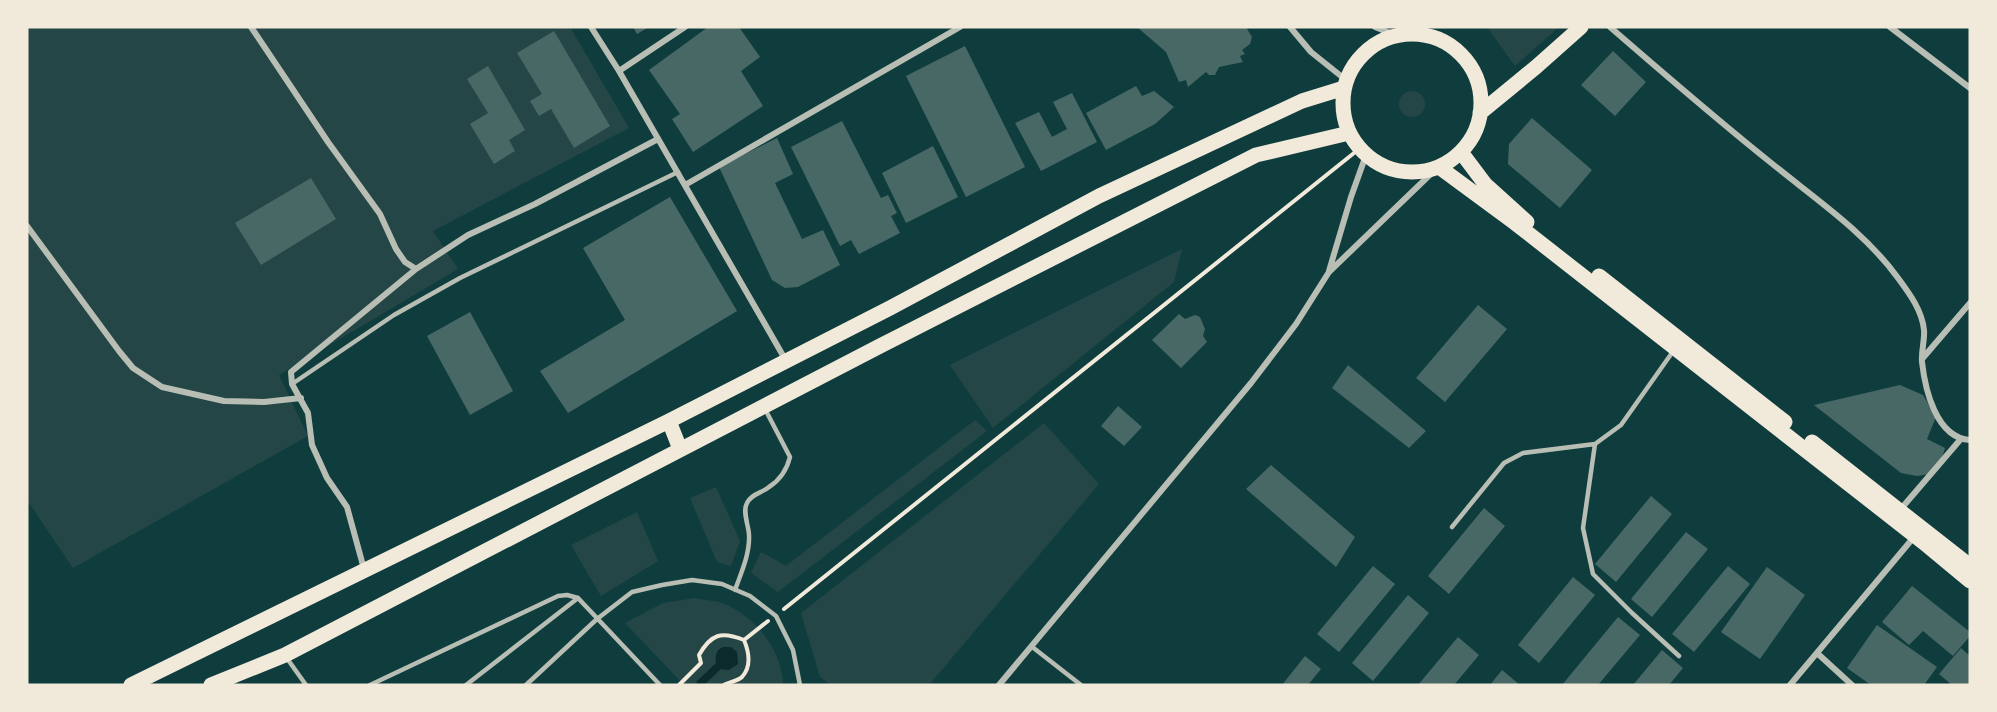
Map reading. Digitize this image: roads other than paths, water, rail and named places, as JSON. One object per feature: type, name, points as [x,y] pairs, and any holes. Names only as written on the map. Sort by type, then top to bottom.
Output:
[{"type":"main road","points":[[1480,113],[1581,27]]},
{"type":"main road","points":[[1408,32],[1442,40],[1460,53],[1473,70],[1480,91],[1480,113],[1476,128],[1461,152],[1438,167],[1417,172],[1396,171],[1376,162],[1363,152],[1349,133],[1343,111],[1345,84],[1362,54],[1377,42],[1408,32]]},
{"type":"main road","points":[[131,685],[669,421],[890,308],[1099,196],[1302,101],[1345,84]]},
{"type":"main road","points":[[211,685],[285,655],[763,406],[1256,155],[1349,133]]},
{"type":"main road","points":[[1461,152],[1485,184],[1531,225],[1899,510],[1970,581]]},
{"type":"main road","points":[[1438,167],[1515,223],[1675,349],[1919,531],[1970,566]]},
{"type":"main road","points":[[669,421],[680,450]]},
{"type":"street","points":[[251,27],[328,142],[380,214],[396,249],[405,262],[416,269]]},
{"type":"street","points":[[591,27],[686,185],[786,360]]},
{"type":"street","points":[[619,71],[685,27]]},
{"type":"street","points":[[686,185],[960,27]]},
{"type":"street","points":[[1290,27],[1311,52],[1345,84]]},
{"type":"street","points":[[1375,27],[1408,32]]},
{"type":"street","points":[[1610,27],[1722,123],[1841,219],[1897,276],[1917,306],[1924,329],[1922,359],[1927,394],[1949,432],[1960,440],[1970,440]]},
{"type":"street","points":[[1890,27],[1970,88]]},
{"type":"street","points":[[364,569],[347,507],[327,478],[312,445],[308,414],[292,384],[291,372],[416,269],[468,235],[536,204],[658,140]]},
{"type":"street","points":[[1329,272],[1363,152]]},
{"type":"street","points":[[999,685],[1251,383],[1296,324],[1329,272],[1438,167]]},
{"type":"street","points":[[27,226],[119,351],[133,368],[147,378],[162,387],[224,401],[264,402],[301,398]]},
{"type":"street","points":[[1922,359],[1970,303]]},
{"type":"street","points":[[1899,510],[1960,440]]},
{"type":"street","points":[[1790,685],[1919,531]]},
{"type":"street","points":[[1817,652],[1852,685]]},
{"type":"lane","points":[[292,384],[394,315],[460,278],[678,172]]},
{"type":"lane","points":[[1452,527],[1504,463],[1523,453],[1595,444],[1621,425],[1675,349]]},
{"type":"lane","points":[[735,590],[749,548],[745,507],[747,501],[755,494],[770,487],[784,473],[790,457],[763,406]]},
{"type":"lane","points":[[1595,444],[1583,528],[1593,574],[1679,656]]},
{"type":"lane","points":[[526,685],[597,619],[632,592],[692,580],[722,584],[750,596],[776,616],[794,650],[800,685]]},
{"type":"lane","points":[[370,685],[558,596],[567,595],[578,598],[660,685]]},
{"type":"lane","points":[[466,685],[578,598]]},
{"type":"lane","points":[[1031,646],[1081,685]]},
{"type":"lane","points":[[285,655],[306,685]]}]
